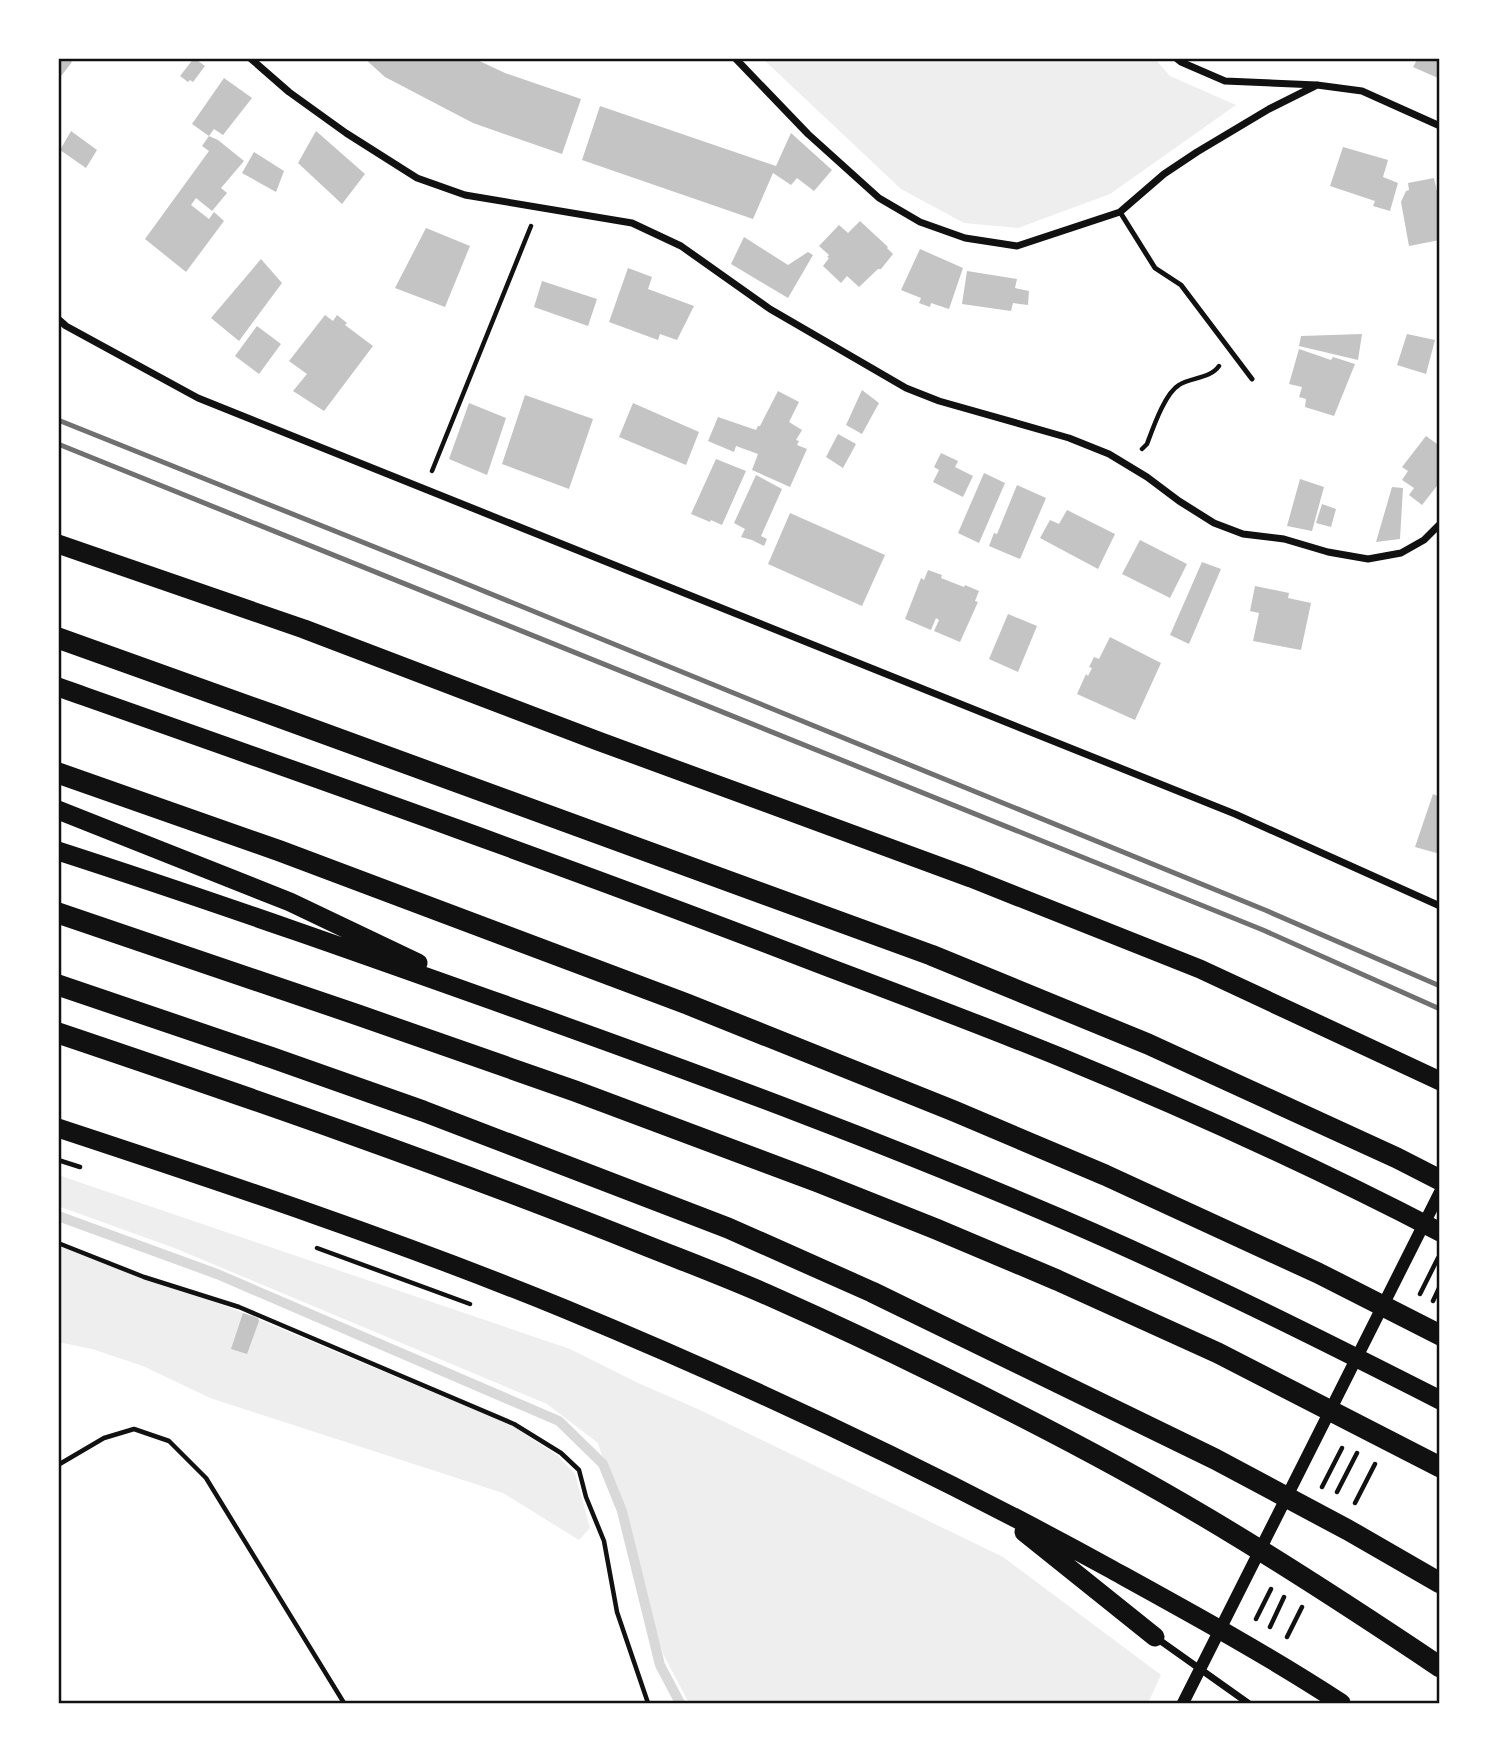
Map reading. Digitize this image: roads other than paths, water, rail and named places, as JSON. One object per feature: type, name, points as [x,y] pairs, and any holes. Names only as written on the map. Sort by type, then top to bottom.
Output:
[{"type":"highway","points":[[58,544],[304,629],[984,883],[1200,969],[1435,1078]]},
{"type":"highway","points":[[58,638],[931,955],[1149,1044],[1440,1180]]},
{"type":"highway","points":[[58,687],[371,797],[752,937],[1062,1058],[1351,1187],[1440,1232]]},
{"type":"highway","points":[[58,773],[293,856],[687,1004],[954,1111],[1105,1175],[1318,1273],[1440,1335]]},
{"type":"highway","points":[[58,810],[290,902],[508,1006]]},
{"type":"highway","points":[[58,851],[508,1006],[798,1113],[1063,1220],[1295,1327],[1440,1400]]},
{"type":"highway","points":[[58,913],[575,1091],[924,1224],[1207,1348],[1440,1467]]},
{"type":"highway","points":[[58,985],[423,1111],[728,1228],[872,1292],[1215,1460],[1348,1530],[1440,1583]]},
{"type":"highway","points":[[58,1033],[288,1111],[558,1210],[848,1331],[1047,1429],[1138,1479],[1220,1526],[1440,1667]]},
{"type":"highway","points":[[58,1128],[361,1232],[562,1308],[754,1390],[988,1502],[1164,1598],[1302,1677],[1335,1699]]},
{"type":"highway","points":[[988,1502],[1155,1637]]},
{"type":"street","points":[[250,58],[307,106],[417,178],[465,195],[632,223],[681,247],[770,309],[906,388],[939,401],[1069,438],[1109,454],[1214,523],[1242,534],[1284,539],[1328,552],[1368,559],[1401,553],[1424,540],[1440,524]]},
{"type":"street","points":[[735,58],[808,134],[879,198],[920,222],[965,238],[1017,246],[1120,212],[1164,174],[1197,152],[1269,109],[1317,85]]},
{"type":"street","points":[[1177,58],[1225,81],[1317,85],[1362,91],[1440,126]]},
{"type":"street","points":[[58,319],[66,326],[198,398],[1235,814],[1440,906]]},
{"type":"street","points":[[1183,1703],[1440,1192]]},
{"type":"street","points":[[1155,1637],[1248,1703]]},
{"type":"lane","points":[[1120,212],[1155,268],[1181,285],[1252,379]]},
{"type":"waterway","points":[[58,1216],[217,1274],[559,1421],[603,1464],[622,1511],[660,1665],[680,1703]]},
{"type":"railway","points":[[58,420],[1265,910],[1440,986]]},
{"type":"railway","points":[[58,444],[1263,930],[1440,1009]]}]
